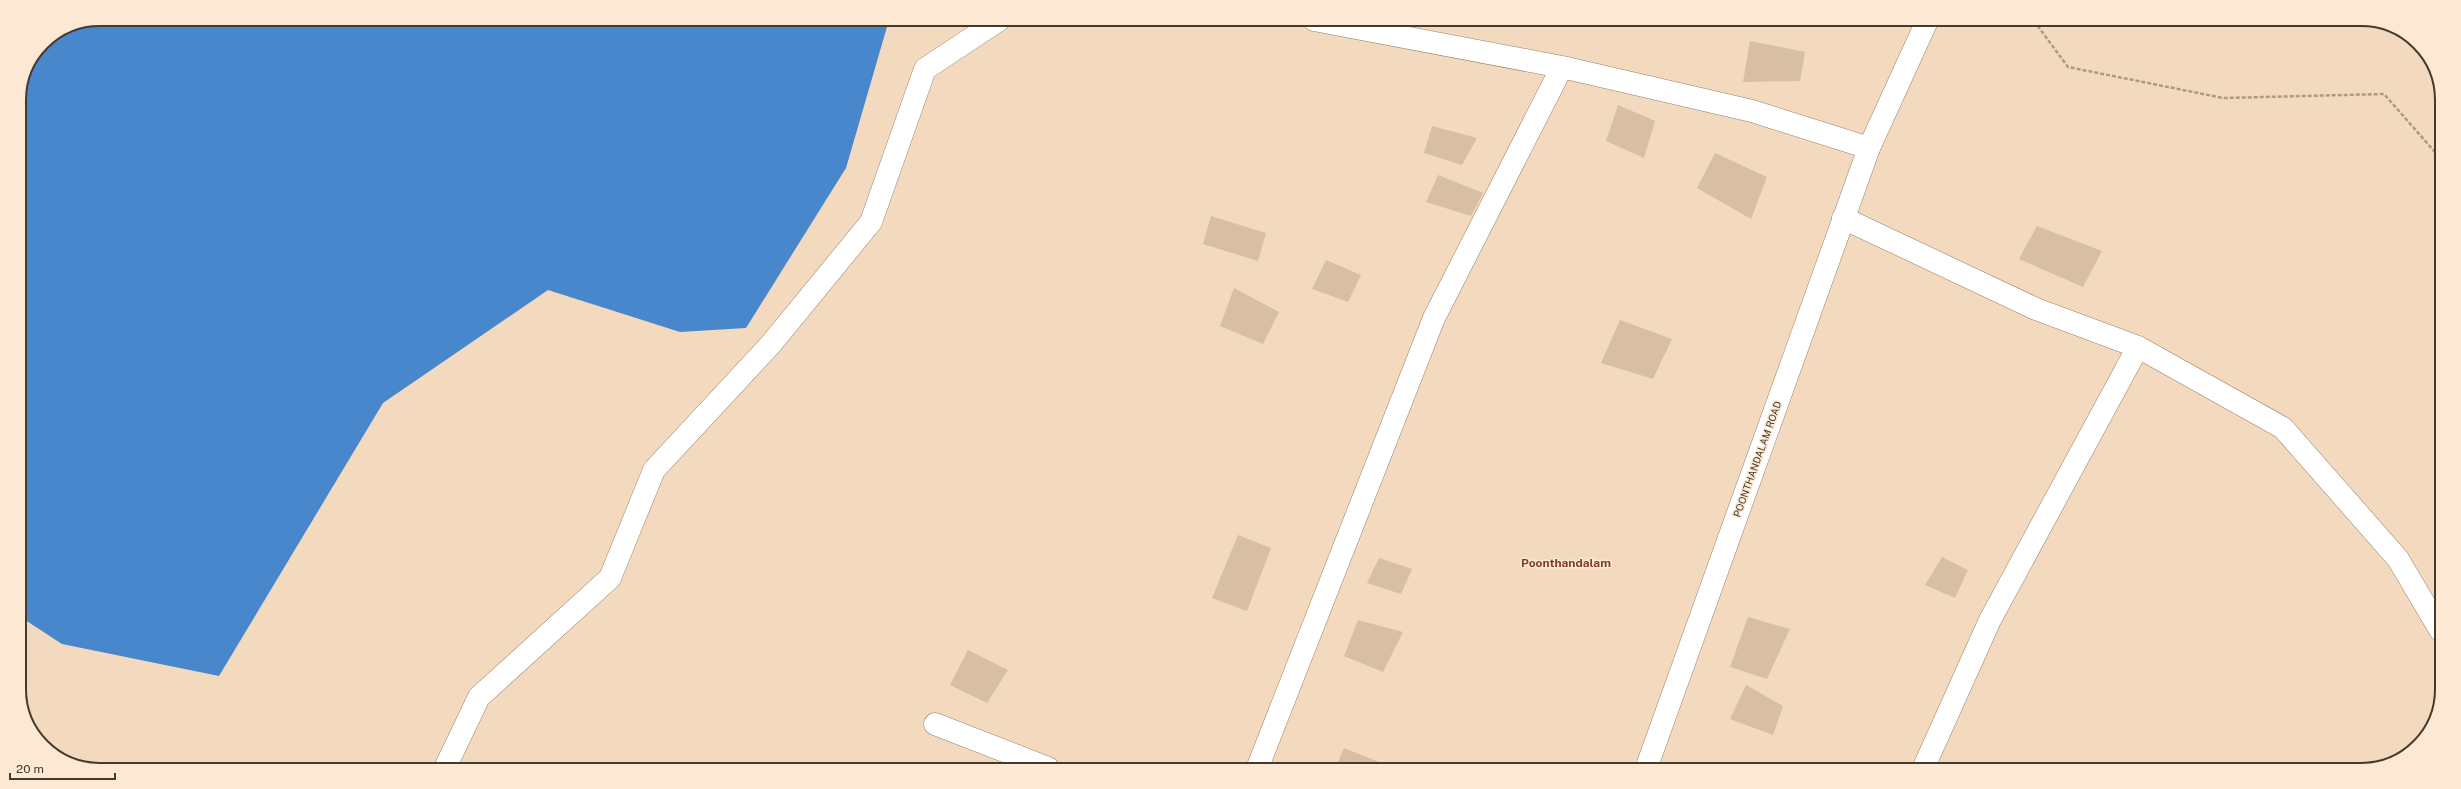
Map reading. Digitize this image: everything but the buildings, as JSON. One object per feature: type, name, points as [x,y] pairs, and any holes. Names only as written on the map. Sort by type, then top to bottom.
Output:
[{"type":"street","points":[[447,763],[479,697],[610,578],[654,470],[771,344],[871,222],[925,69],[990,26]]},
{"type":"street","points":[[1346,26],[1562,67],[1752,110],[1869,148]]},
{"type":"street","name":"POONTHANDALAM ROAD","points":[[1648,763],[1869,148],[1925,26]]},
{"type":"street","points":[[1259,763],[1434,318],[1562,67]]},
{"type":"street","points":[[1843,218],[2036,309],[2138,347],[2283,428],[2398,559],[2435,622]]},
{"type":"street","points":[[1926,763],[1990,620],[2138,347]]},
{"type":"street","points":[[934,724],[1035,763]]},
{"type":"path","points":[[2038,26],[2068,67],[2223,98],[2384,94],[2435,152]]},
{"type":"water","points":[[95,26],[887,26],[846,168],[746,328],[680,332],[548,290],[383,403],[219,676],[62,644],[26,621],[26,95],[27,85],[38,59],[51,44],[59,38],[85,27]]},
{"type":"district","name":"Poonthandalam","points":[[1566,563]]}]
